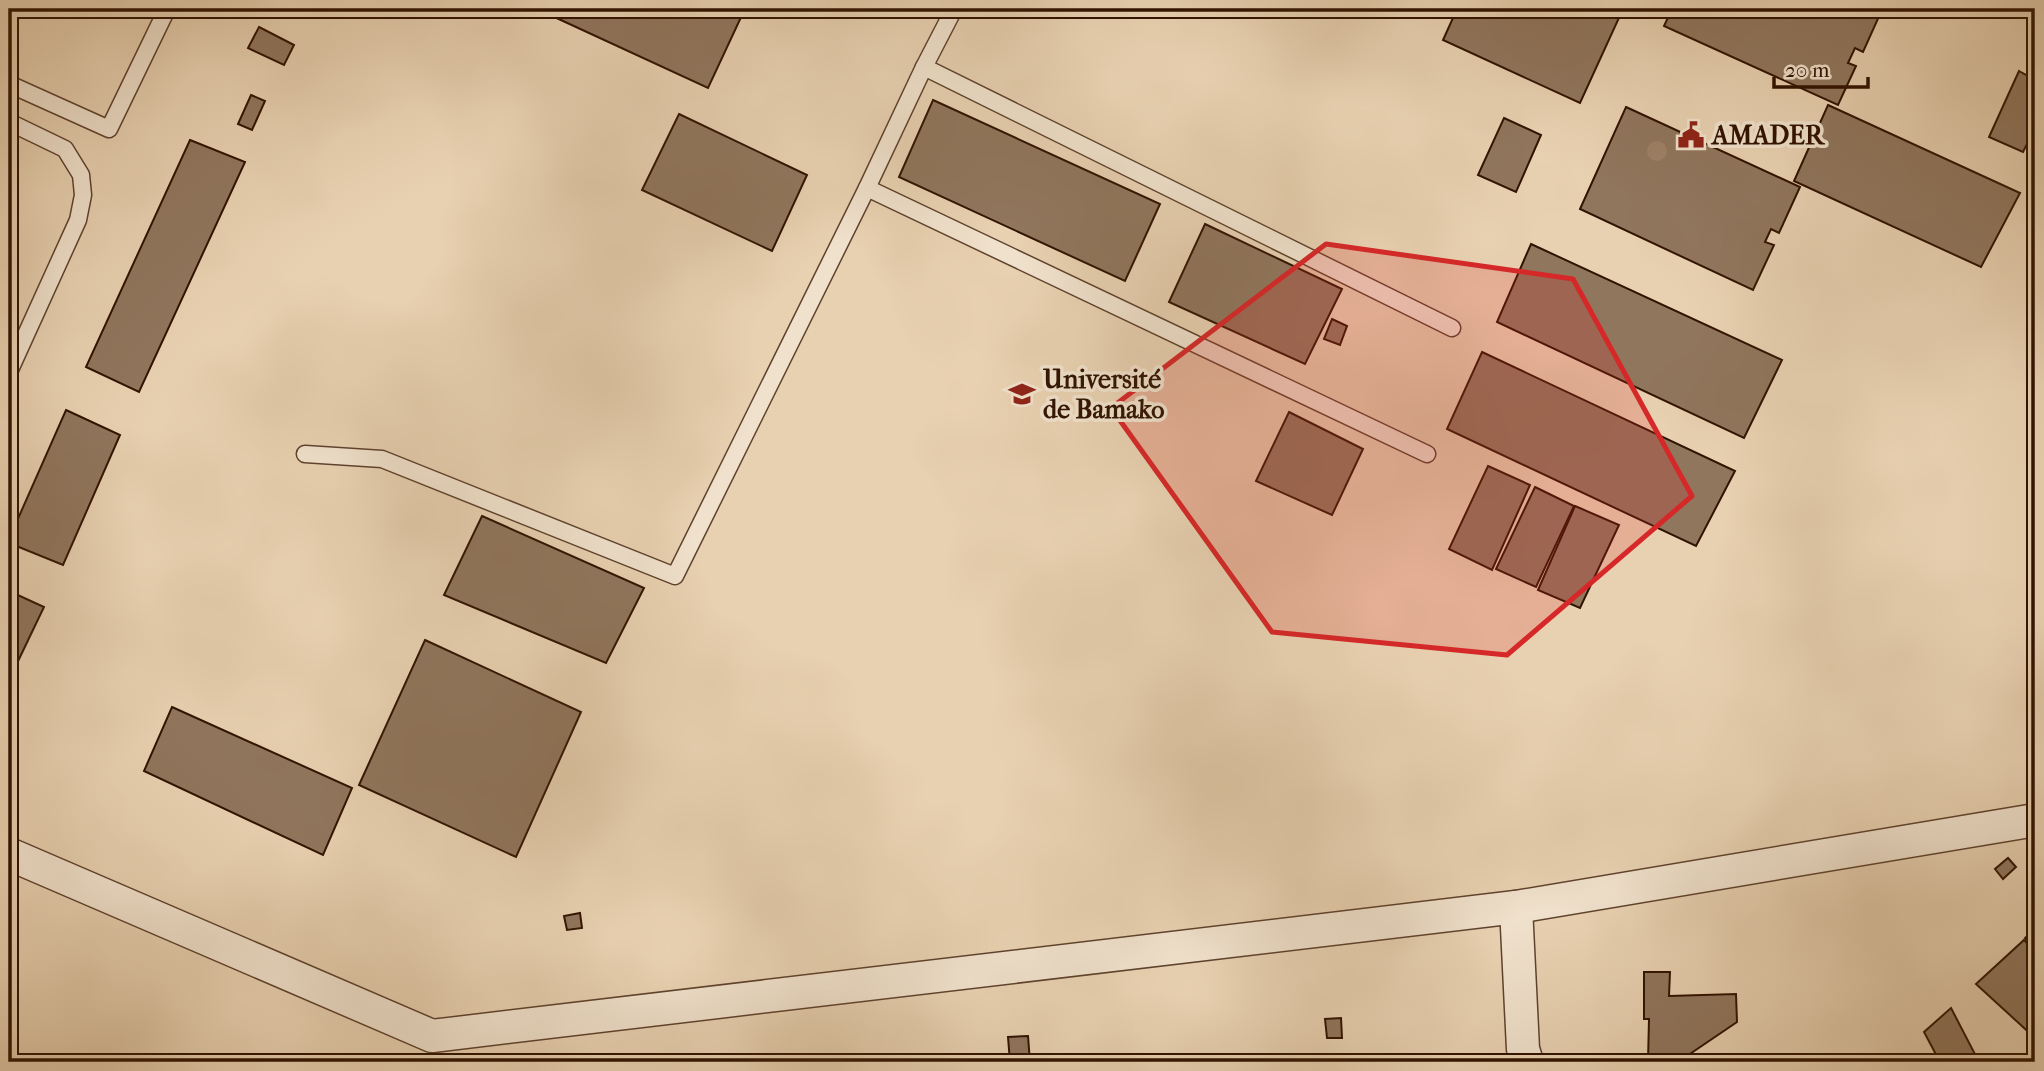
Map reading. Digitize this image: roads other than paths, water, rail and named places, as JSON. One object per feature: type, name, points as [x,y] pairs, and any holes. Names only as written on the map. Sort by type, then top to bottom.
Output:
[{"type":"street","points":[[9,855],[432,1036],[1516,907],[2035,820]]},
{"type":"street","points":[[1516,907],[1523,1049],[1527,1062]]},
{"type":"lane","points":[[9,85],[109,129],[167,9]]},
{"type":"lane","points":[[305,454],[382,459],[675,576],[954,9]]},
{"type":"lane","points":[[924,67],[1452,328]]},
{"type":"lane","points":[[9,122],[65,149],[81,175],[83,195],[78,220],[9,372]]},
{"type":"lane","points":[[867,188],[1427,454]]},
{"type":"place","name":"AMADER","points":[[1691,135]]},
{"type":"place","name":"Université de Bamako","points":[[1022,394]]}]
